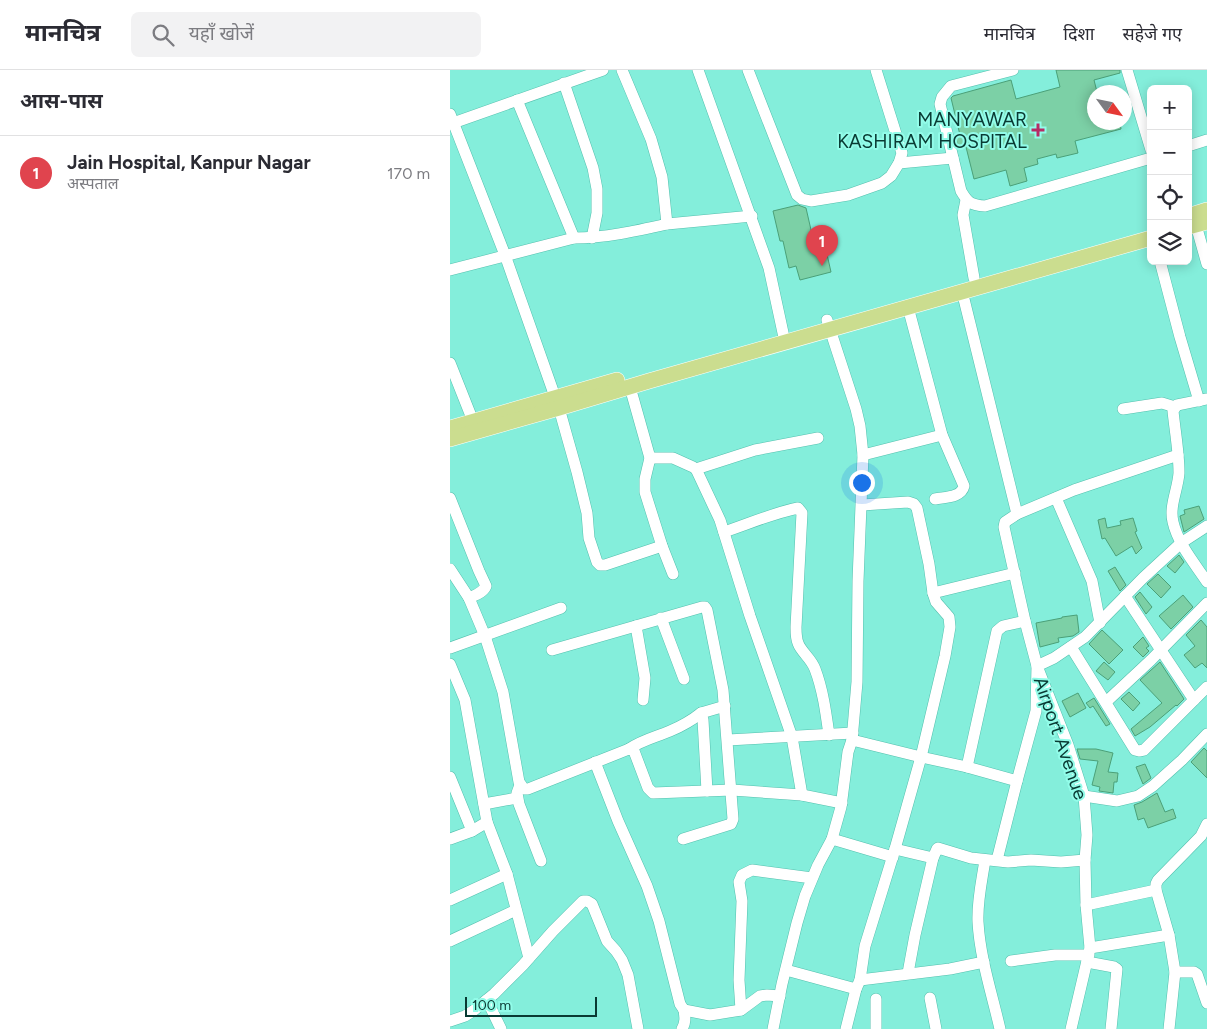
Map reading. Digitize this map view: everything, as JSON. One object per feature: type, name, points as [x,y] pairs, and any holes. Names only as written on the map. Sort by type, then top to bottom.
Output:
[{"type":"main road","points":[[1195,223],[1207,210]]},
{"type":"main road","points":[[828,325],[974,278],[1147,229]]},
{"type":"main road","points":[[450,439],[557,403],[784,337],[908,307],[1147,239]]},
{"type":"main road","points":[[450,428],[630,386],[784,337]]},
{"type":"street","points":[[601,70],[517,100],[451,120],[505,255],[557,403],[578,472],[589,538],[597,562],[600,566],[605,565],[662,546]]},
{"type":"street","points":[[622,70],[651,139],[662,177],[667,224]]},
{"type":"street","points":[[698,70],[752,216],[769,268],[784,337]]},
{"type":"street","points":[[748,70],[797,195],[802,199],[811,200],[848,195],[882,183],[892,176],[899,163],[902,153],[876,70]]},
{"type":"street","points":[[1013,70],[951,86],[942,97],[940,104],[961,191],[966,200],[974,206],[985,206],[1147,159]]},
{"type":"street","points":[[1127,70],[1147,137]]},
{"type":"street","points":[[564,83],[593,168],[597,189],[597,213],[592,238]]},
{"type":"street","points":[[517,100],[574,238]]},
{"type":"street","points":[[1192,145],[1207,140]]},
{"type":"street","points":[[899,163],[953,158]]},
{"type":"street","points":[[966,200],[963,215],[974,278]]},
{"type":"street","points":[[450,270],[574,238],[592,238],[634,232],[667,224],[752,216]]},
{"type":"street","points":[[1195,223],[1207,264]]},
{"type":"street","points":[[1123,409],[1162,403],[1174,407],[1203,400],[1180,337],[1161,265]]},
{"type":"street","points":[[962,292],[1017,514]]},
{"type":"street","points":[[908,307],[942,435],[964,486],[958,495],[935,500]]},
{"type":"street","points":[[773,1029],[797,923],[812,878],[832,839],[842,803],[848,752],[852,736],[857,682],[858,581],[863,455],[856,409],[828,325]]},
{"type":"street","points":[[450,363],[473,422]]},
{"type":"street","points":[[630,386],[650,458],[645,479],[645,492],[662,546],[674,574]]},
{"type":"street","points":[[1174,407],[1179,475],[1172,515],[1173,523],[1181,543],[1207,582]]},
{"type":"street","points":[[863,455],[942,435]]},
{"type":"street","points":[[696,469],[755,450],[818,438]]},
{"type":"street","points":[[997,860],[1036,711],[1037,666],[1004,527],[1005,522],[1017,514],[1074,490],[1178,455]]},
{"type":"street","points":[[650,458],[673,458],[696,469],[720,520],[750,616],[792,737],[802,796]]},
{"type":"street","points":[[450,498],[486,586],[481,592],[469,598]]},
{"type":"street","points":[[1056,498],[1092,581],[1100,623]]},
{"type":"street","points":[[846,1029],[858,984],[865,946],[921,758],[946,656],[950,627],[949,617],[936,602],[933,593],[917,508],[914,504],[908,502],[862,505]]},
{"type":"street","points":[[724,532],[793,509],[798,508],[802,513],[796,627],[801,649],[810,658],[815,668],[826,713],[829,735]]},
{"type":"street","name":"Airport Avenue","points":[[1071,1029],[1089,955],[1085,860],[1087,835],[1084,796],[1068,745],[1037,666],[1054,658],[1085,637],[1181,543],[1207,526]]},
{"type":"street","points":[[450,569],[469,598],[485,636],[502,692],[519,782],[524,789],[629,749],[643,741],[669,732],[691,721],[701,713],[725,706]]},
{"type":"street","points":[[933,593],[1015,573]]},
{"type":"street","points":[[1125,596],[1194,700]]},
{"type":"street","points":[[1106,702],[1207,603]]},
{"type":"street","points":[[552,650],[702,607],[708,610],[725,706],[733,818],[731,824],[683,838]]},
{"type":"street","points":[[450,648],[561,608]]},
{"type":"street","points":[[661,618],[684,679]]},
{"type":"street","points":[[967,766],[997,631],[1003,626],[1025,621]]},
{"type":"street","points":[[636,626],[645,678],[643,700]]},
{"type":"street","points":[[1071,647],[1135,750],[1139,752],[1144,750],[1207,687]]},
{"type":"street","points":[[450,664],[464,700],[487,822],[506,874],[529,958]]},
{"type":"street","points":[[701,713],[703,720],[706,791]]},
{"type":"street","points":[[1084,796],[1118,801],[1138,796],[1153,786],[1182,760],[1207,734]]},
{"type":"street","points":[[728,740],[829,735],[852,736],[921,758],[967,766],[1017,781]]},
{"type":"street","points":[[629,749],[634,751],[648,788],[652,793],[732,790],[802,796],[842,803]]},
{"type":"street","points":[[595,762],[618,822],[647,886],[659,922],[680,1004],[686,1019],[682,1029]]},
{"type":"street","points":[[450,777],[472,831]]},
{"type":"street","points":[[520,785],[517,798],[541,861]]},
{"type":"street","points":[[484,804],[517,798]]},
{"type":"street","points":[[450,839],[472,831],[487,822]]},
{"type":"street","points":[[1169,1029],[1174,972],[1169,935],[1156,884],[1200,836],[1207,824]]},
{"type":"street","points":[[832,839],[894,853],[933,858]]},
{"type":"street","points":[[908,973],[933,858],[938,848],[970,858],[1008,862],[1085,860]]},
{"type":"street","points":[[984,860],[978,908],[980,936],[984,962],[1000,1029]]},
{"type":"street","points":[[742,1010],[739,980],[742,901],[739,882],[742,875],[752,870],[812,878]]},
{"type":"street","points":[[450,900],[506,874]]},
{"type":"street","points":[[1086,905],[1156,890]]},
{"type":"street","points":[[450,1021],[473,1012],[488,1000],[583,901],[587,901],[592,904],[607,941],[622,960],[628,975],[638,1029]]},
{"type":"street","points":[[450,941],[516,910]]},
{"type":"street","points":[[1011,961],[1048,956],[1089,955],[1169,935]]},
{"type":"street","points":[[1089,955],[1117,969],[1111,1029]]},
{"type":"street","points":[[786,970],[858,984],[908,973],[950,969],[984,962]]},
{"type":"street","points":[[1174,972],[1194,972],[1197,974],[1207,1003]]},
{"type":"street","points":[[684,1010],[710,1015],[742,1010],[760,996],[767,994],[780,996]]},
{"type":"street","points":[[930,998],[936,1029]]},
{"type":"street","points":[[876,999],[876,1029]]},
{"type":"street","points":[[488,1000],[501,1029]]},
{"type":"building","points":[[1056,70],[1120,70],[1120,73],[1094,80],[1095,85],[1087,85],[1087,130],[1117,130],[1075,141],[1078,153],[1057,158],[1056,154],[1037,159],[1038,164],[1024,168],[1027,181],[1010,186],[1006,170],[974,179],[966,147],[959,149],[955,136],[960,135],[951,98],[1011,80],[1016,99],[1060,87]]},
{"type":"building","points":[[798,205],[806,208],[814,243],[824,241],[831,272],[800,280],[796,266],[789,268],[783,241],[780,241],[773,211]]},
{"type":"building","points":[[1199,506],[1204,519],[1184,532],[1180,516],[1185,514],[1184,510]]},
{"type":"building","points":[[1105,518],[1107,528],[1121,525],[1120,521],[1133,518],[1137,531],[1135,532],[1142,548],[1136,554],[1132,546],[1116,556],[1105,538],[1102,539],[1098,520]]},
{"type":"building","points":[[1179,555],[1184,562],[1175,573],[1167,566]]},
{"type":"building","points":[[1115,567],[1126,585],[1120,591],[1108,571]]},
{"type":"building","points":[[1158,574],[1171,587],[1161,598],[1147,584]]},
{"type":"building","points":[[1140,592],[1152,607],[1146,614],[1135,597]]},
{"type":"building","points":[[1183,595],[1193,607],[1171,629],[1159,616]]},
{"type":"building","points":[[1077,615],[1079,632],[1073,636],[1058,638],[1059,642],[1040,647],[1036,623]]},
{"type":"building","points":[[1201,620],[1207,627],[1207,668],[1202,663],[1195,668],[1184,655],[1195,646],[1186,635]]},
{"type":"building","points":[[1102,630],[1123,650],[1109,664],[1089,644]]},
{"type":"building","points":[[1143,637],[1149,646],[1146,648],[1149,651],[1143,657],[1133,647]]},
{"type":"building","points":[[1104,662],[1115,672],[1108,680],[1096,671]]},
{"type":"building","points":[[1160,662],[1184,699],[1150,727],[1135,736],[1131,729],[1162,703],[1140,680]]},
{"type":"building","points":[[1129,692],[1140,703],[1133,711],[1121,699]]},
{"type":"building","points":[[1078,693],[1086,708],[1070,717],[1062,701]]},
{"type":"building","points":[[1094,698],[1110,724],[1106,726],[1093,706],[1090,708],[1086,703]]},
{"type":"building","points":[[1204,748],[1207,751],[1207,778],[1191,762]]},
{"type":"building","points":[[1077,749],[1096,749],[1113,753],[1108,772],[1118,773],[1117,782],[1114,782],[1113,793],[1099,791],[1100,787],[1092,785],[1098,761],[1080,759]]},
{"type":"building","points":[[1145,764],[1151,778],[1143,784],[1136,767]]},
{"type":"building","points":[[1157,793],[1165,812],[1173,809],[1176,818],[1148,828],[1144,818],[1138,820],[1134,805]]},
{"type":"place","name":"MANYAWAR KASHIRAM HOSPITAL","points":[[1038,130]]},
{"type":"place","name":"Jain Hospital, Kanpur Nagar","points":[[822,266]]}]
